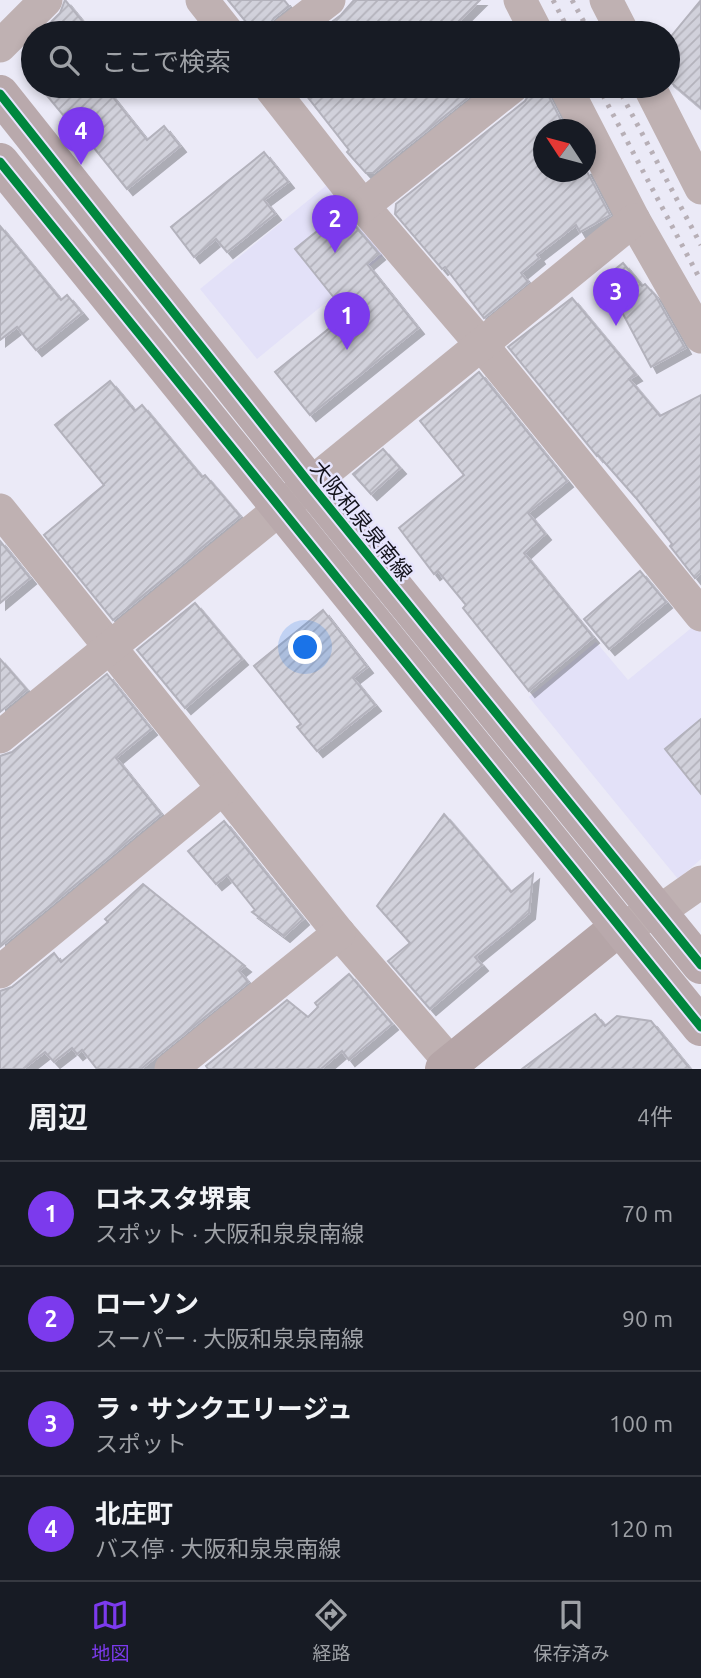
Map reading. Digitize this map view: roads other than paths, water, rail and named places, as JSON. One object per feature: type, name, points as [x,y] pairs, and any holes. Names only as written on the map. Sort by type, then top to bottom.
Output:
[{"type":"main road","name":"大阪和泉泉南線","points":[[0,94],[310,484],[701,965]]},
{"type":"main road","points":[[0,162],[701,1027]]},
{"type":"street","points":[[25,21],[46,0]]},
{"type":"street","points":[[202,0],[219,21]]},
{"type":"street","points":[[302,21],[329,0]]},
{"type":"street","points":[[520,0],[531,21]]},
{"type":"street","points":[[606,0],[617,21]]},
{"type":"street","points":[[0,46],[21,25]]},
{"type":"street","points":[[278,98],[363,206],[481,344],[701,615]]},
{"type":"street","points":[[363,206],[498,98]]},
{"type":"street","points":[[571,98],[634,220],[701,337]]},
{"type":"street","points":[[656,98],[698,174]]},
{"type":"street","points":[[0,737],[634,220]]},
{"type":"street","points":[[0,510],[222,789],[450,1067],[619,927],[657,913],[701,882]]},
{"type":"street","points":[[0,972],[222,789]]},
{"type":"street","points":[[172,1069],[339,933]]},
{"type":"railway","points":[[553,0],[564,21]]},
{"type":"railway","points":[[572,0],[583,21]]},
{"type":"railway","points":[[604,98],[701,281]]},
{"type":"railway","points":[[623,98],[701,245]]},
{"type":"place","name":"北庄町","points":[[81,165]]},
{"type":"place","name":"ローソン","points":[[335,253]]},
{"type":"place","name":"ラ・サンクエリージュ","points":[[616,326]]},
{"type":"place","name":"ロネスタ堺東","points":[[347,350]]}]
